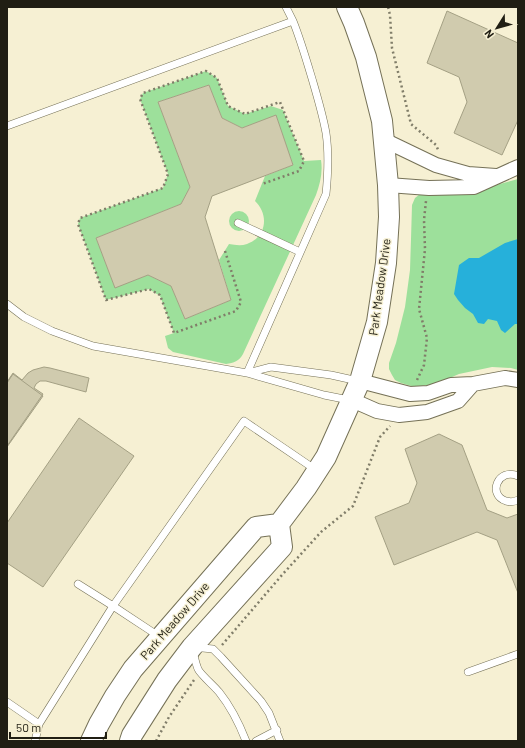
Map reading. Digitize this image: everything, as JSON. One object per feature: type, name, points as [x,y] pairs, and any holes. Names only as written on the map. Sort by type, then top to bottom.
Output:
[{"type":"street","name":"Park Meadow Drive","points":[[91,741],[115,696],[133,669],[160,637],[256,527],[279,524],[306,488],[326,457],[360,381],[377,322],[386,264],[389,217],[388,185],[382,121],[366,57],[347,7]]},
{"type":"street","points":[[384,140],[436,165],[468,174],[499,176]]},
{"type":"street","points":[[388,185],[429,188],[474,187],[518,167]]},
{"type":"street","points":[[360,381],[410,394],[428,393],[451,385],[474,384],[505,378],[518,380]]},
{"type":"street","points":[[352,400],[377,412],[399,415],[427,412],[458,401],[474,384]]},
{"type":"street","points":[[130,741],[132,735],[167,680],[192,647],[282,547],[279,524]]},
{"type":"lane","points":[[247,374],[326,194],[328,160],[326,133],[303,47],[286,7]]},
{"type":"lane","points":[[7,126],[293,21]]},
{"type":"lane","points":[[238,223],[300,252]]},
{"type":"lane","points":[[7,304],[24,317],[52,331],[93,346],[247,374],[324,395],[352,400]]},
{"type":"lane","points":[[247,374],[271,367],[331,375],[360,381]]},
{"type":"lane","points":[[35,741],[39,724],[113,606],[244,421],[317,471]]},
{"type":"lane","points":[[518,474],[506,474],[501,477],[496,486],[497,493],[502,500],[508,502],[518,500]]},
{"type":"lane","points":[[78,584],[160,637]]},
{"type":"lane","points":[[246,741],[231,709],[215,687],[198,670],[192,647],[212,649],[221,657],[261,701],[269,713],[280,741]]},
{"type":"lane","points":[[468,672],[518,654]]},
{"type":"lane","points":[[7,702],[39,724]]},
{"type":"lane","points":[[256,741],[276,730]]},
{"type":"path","points":[[224,251],[242,302],[236,311],[174,333],[160,295],[149,289],[106,300],[78,224],[80,218],[163,188],[168,174],[140,99],[143,93],[206,71],[217,78],[228,106],[245,114],[280,102],[304,161],[299,171],[262,184]]},
{"type":"green space","points":[[206,71],[217,78],[228,106],[245,114],[271,106],[283,110],[304,161],[321,160],[321,178],[316,195],[243,354],[234,362],[226,364],[173,352],[168,348],[165,336],[174,333],[160,296],[149,289],[106,300],[78,224],[80,218],[163,188],[168,174],[140,99],[143,93]],"holes":[[[209,85],[222,118],[242,128],[276,116],[293,165],[265,176],[255,201],[264,218],[264,225],[259,236],[254,241],[245,245],[229,244],[219,260],[231,300],[185,319],[171,286],[148,275],[115,287],[96,238],[181,204],[190,187],[158,102]]]},
{"type":"green space","points":[[518,179],[518,370],[492,367],[459,374],[438,383],[415,387],[395,380],[389,369],[389,363],[396,343],[405,307],[410,270],[412,205],[415,198],[420,194],[481,189]]},
{"type":"green space","points":[[239,211],[246,214],[249,221],[246,228],[239,231],[232,228],[229,221],[232,214]]},
{"type":"water","points":[[518,239],[518,324],[515,324],[505,333],[501,330],[497,321],[488,319],[484,324],[478,323],[473,314],[465,308],[454,294],[459,265],[469,258],[479,258],[505,243]]},
{"type":"building","points":[[447,11],[518,43],[518,120],[502,155],[454,133],[467,102],[459,77],[427,63]]},
{"type":"building","points":[[209,85],[222,118],[242,128],[276,115],[293,165],[212,196],[205,217],[231,300],[185,319],[171,286],[148,275],[115,288],[96,238],[181,204],[190,187],[158,102]]},
{"type":"building","points":[[44,367],[89,378],[86,392],[46,381],[40,381],[34,388],[43,394],[7,446],[7,382],[13,373],[22,380],[33,370]]},
{"type":"building","points":[[13,374],[43,396],[7,447],[7,383]]},
{"type":"building","points":[[79,418],[134,456],[43,587],[7,563],[7,523]]},
{"type":"building","points":[[439,434],[462,445],[487,510],[507,518],[518,514],[518,593],[497,540],[477,532],[394,565],[375,517],[409,503],[417,483],[405,449]]}]
